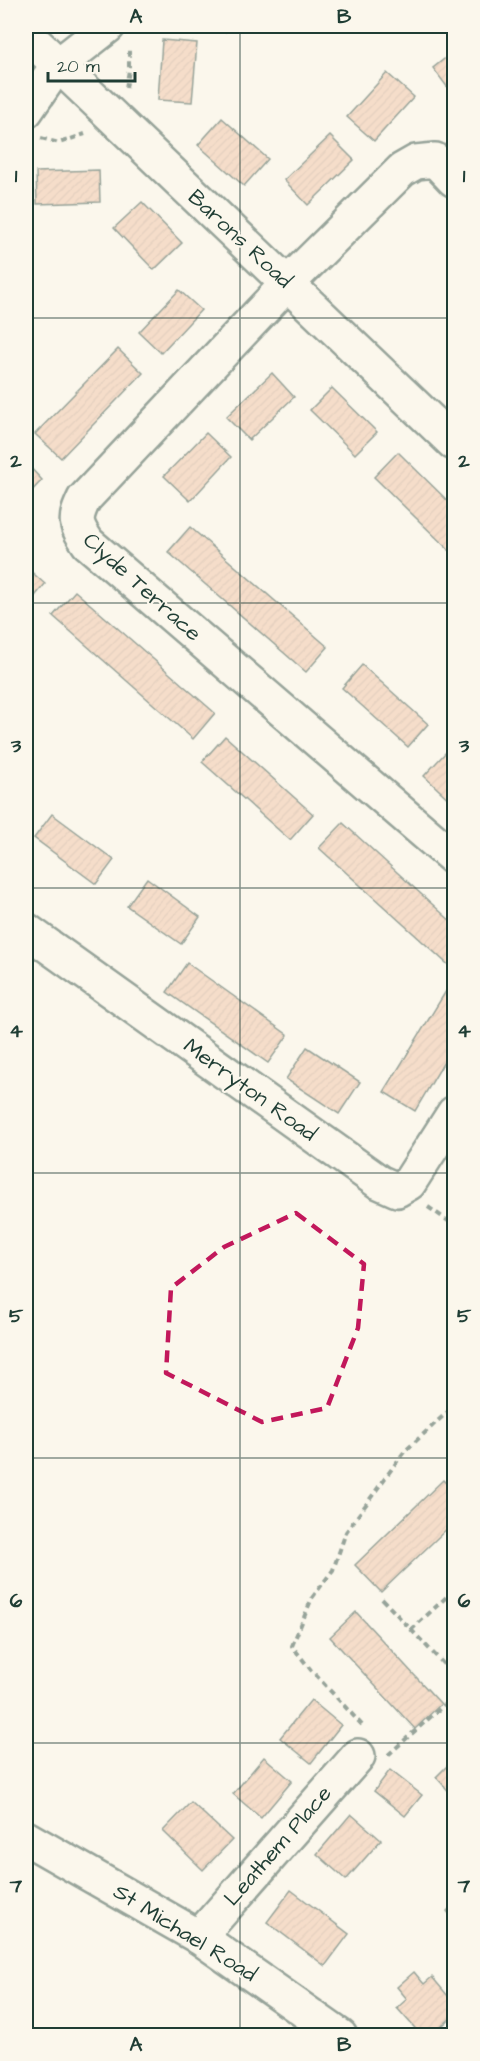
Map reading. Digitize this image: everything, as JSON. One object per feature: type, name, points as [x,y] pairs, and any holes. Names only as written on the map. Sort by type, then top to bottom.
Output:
[{"type":"street","points":[[26,111],[57,66],[108,26]]},
{"type":"street","name":"Barons Road","points":[[26,34],[454,443]]},
{"type":"street","points":[[287,284],[402,170],[416,162],[435,160],[454,180]]},
{"type":"street","name":"Clyde Terrace","points":[[287,284],[84,499],[77,514],[77,528],[88,543],[454,858]]},
{"type":"street","name":"Merryton Road","points":[[26,930],[379,1182],[397,1190],[409,1183],[454,1113]]},
{"type":"street","name":"Leathem Place","points":[[199,1937],[370,1748]]},
{"type":"street","name":"St Michael Road","points":[[26,1838],[199,1937],[340,2036]]},
{"type":"path","points":[[454,1406],[404,1452],[346,1532],[333,1570],[312,1598],[292,1646],[370,1748],[454,1696]]},
{"type":"path","points":[[411,1630],[454,1590]]},
{"type":"path","points":[[382,1599],[454,1675]]},
{"type":"highlighted area","points":[[296,1213],[364,1264],[358,1328],[327,1408],[262,1422],[166,1373],[171,1288],[224,1247]]},
{"type":"building","points":[[220,26],[234,26],[225,32]]},
{"type":"building","points":[[162,40],[197,43],[192,102],[158,100]]},
{"type":"building","points":[[454,51],[454,96],[433,68]]},
{"type":"building","points":[[387,73],[414,97],[374,141],[347,117]]},
{"type":"building","points":[[222,118],[268,159],[244,186],[198,145]]},
{"type":"building","points":[[330,136],[354,160],[308,205],[284,180]]},
{"type":"building","points":[[99,170],[100,202],[37,204],[36,172]]},
{"type":"building","points":[[142,202],[182,243],[154,270],[114,228]]},
{"type":"building","points":[[26,231],[34,237],[26,250]]},
{"type":"building","points":[[179,290],[201,310],[161,353],[139,332]]},
{"type":"building","points":[[118,349],[143,373],[61,458],[35,434]]},
{"type":"building","points":[[272,373],[294,397],[249,440],[226,417]]},
{"type":"building","points":[[332,388],[377,432],[355,454],[310,410]]},
{"type":"building","points":[[206,433],[231,457],[190,501],[164,476]]},
{"type":"building","points":[[398,452],[454,507],[454,555],[374,477]]},
{"type":"building","points":[[26,463],[42,480],[26,497]]},
{"type":"building","points":[[190,527],[328,647],[306,672],[168,552]]},
{"type":"building","points":[[26,567],[45,584],[26,607]]},
{"type":"building","points":[[75,591],[215,713],[193,739],[53,616]]},
{"type":"building","points":[[362,665],[428,724],[408,747],[342,688]]},
{"type":"building","points":[[225,736],[313,814],[290,840],[202,762]]},
{"type":"building","points":[[447,751],[454,758],[454,804],[424,776]]},
{"type":"building","points":[[52,814],[114,860],[96,884],[34,838]]},
{"type":"building","points":[[343,823],[454,924],[454,970],[319,848]]},
{"type":"building","points":[[147,878],[200,917],[181,944],[127,906]]},
{"type":"building","points":[[187,963],[288,1035],[268,1063],[167,992]]},
{"type":"building","points":[[446,991],[454,996],[454,1045],[415,1111],[384,1092]]},
{"type":"building","points":[[307,1047],[360,1082],[339,1114],[286,1079]]},
{"type":"building","points":[[443,1480],[454,1491],[454,1522],[381,1592],[355,1565]]},
{"type":"building","points":[[356,1612],[441,1704],[415,1729],[330,1637]]},
{"type":"building","points":[[311,1700],[341,1725],[311,1763],[280,1738]]},
{"type":"building","points":[[264,1757],[292,1781],[261,1818],[233,1794]]},
{"type":"building","points":[[454,1759],[454,1797],[436,1777]]},
{"type":"building","points":[[390,1770],[422,1795],[405,1816],[374,1791]]},
{"type":"building","points":[[191,1802],[232,1840],[203,1870],[163,1831]]},
{"type":"building","points":[[351,1814],[381,1840],[346,1880],[317,1854]]},
{"type":"building","points":[[291,1890],[349,1934],[325,1966],[267,1922]]},
{"type":"building","points":[[454,1904],[454,1920],[447,1911]]},
{"type":"building","points":[[414,1972],[424,1984],[432,1977],[454,2003],[454,2015],[431,2036],[422,2036],[397,2008],[407,1999],[397,1987]]}]
